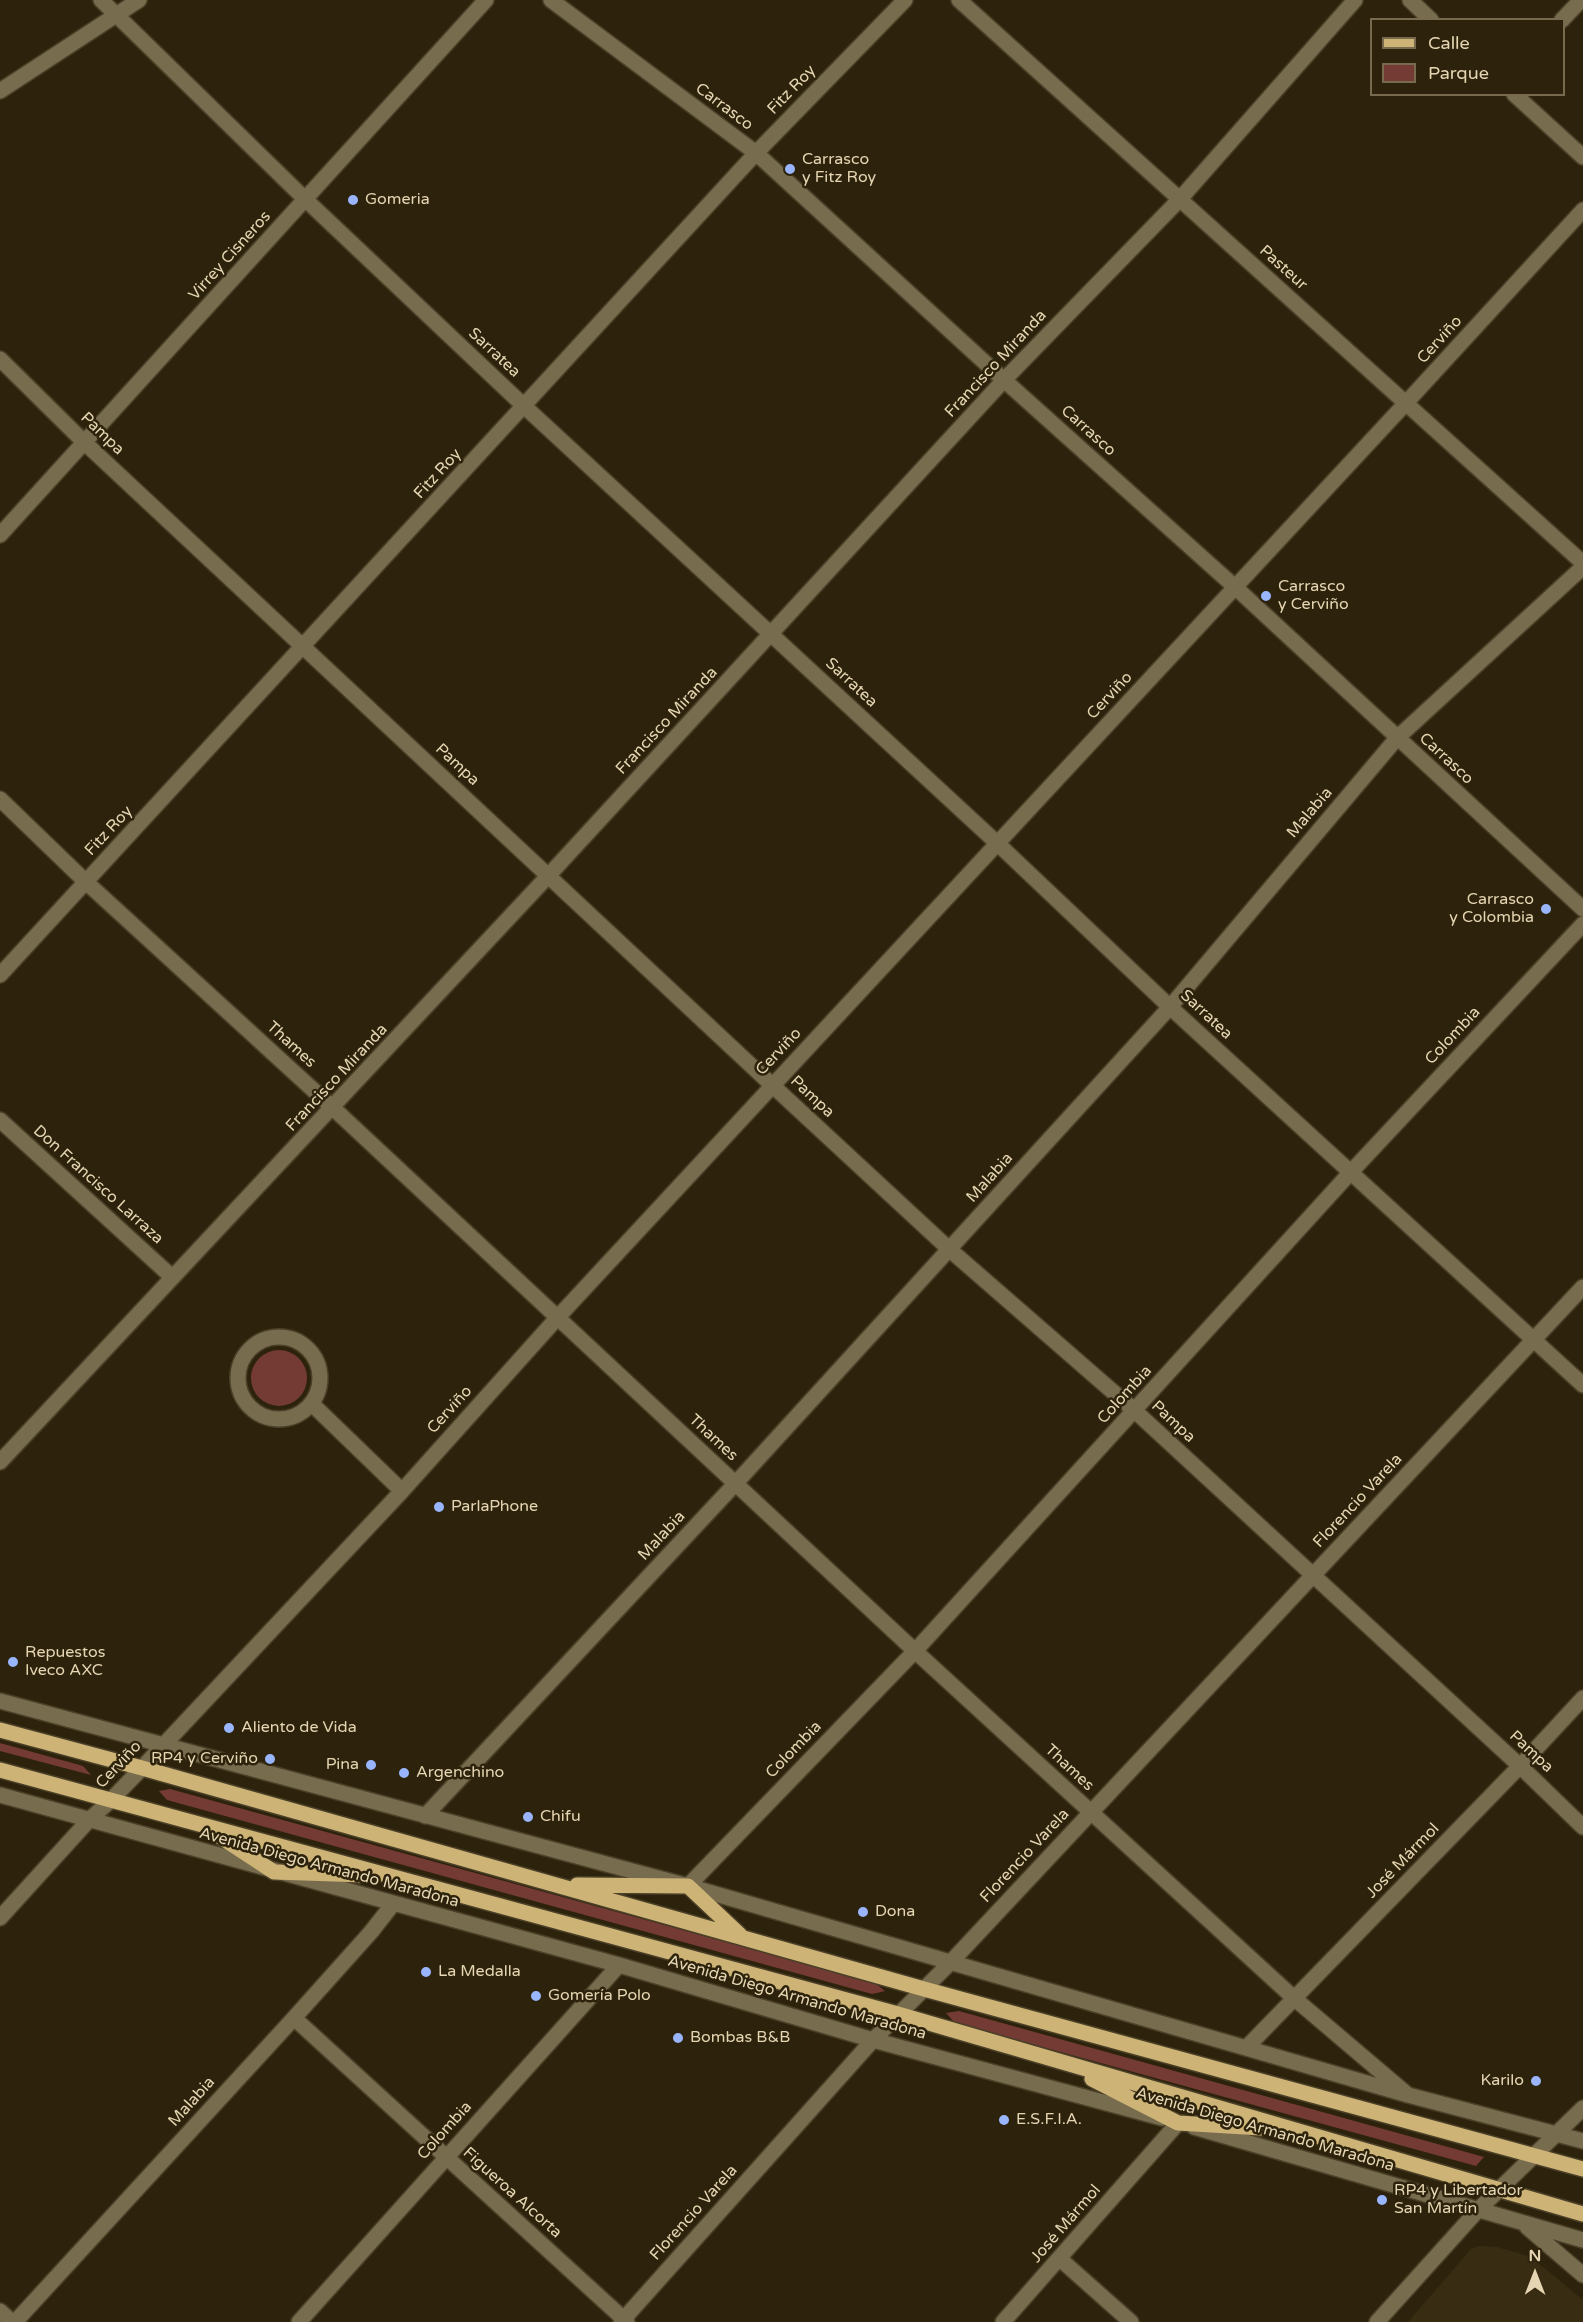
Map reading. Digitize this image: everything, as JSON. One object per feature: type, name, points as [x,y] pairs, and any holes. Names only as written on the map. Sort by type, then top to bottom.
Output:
[{"type":"main road","points":[[0,1730],[924,1989],[1583,2169]]},
{"type":"main road","name":"Avenida Diego Armando Maradona","points":[[0,1770],[898,2014],[1583,2214]]},
{"type":"main road","points":[[0,1779],[111,1800]]},
{"type":"main road","points":[[204,1825],[274,1872],[390,1876]]},
{"type":"main road","points":[[556,1885],[688,1886],[742,1938]]},
{"type":"main road","points":[[1057,2061],[1178,2123],[1289,2130]]},
{"type":"street","name":"Sarratea","points":[[101,0],[306,200],[524,406],[772,633],[1170,1007],[1583,1385]]},
{"type":"street","points":[[0,91],[139,0]]},
{"type":"street","name":"Virrey Cisneros","points":[[0,535],[486,0]]},
{"type":"street","name":"Carrasco","points":[[551,0],[756,153],[1004,380],[1236,587],[1583,909]]},
{"type":"street","name":"Fitz Roy","points":[[0,975],[756,153],[905,0]]},
{"type":"street","name":"Pasteur","points":[[959,0],[1583,565]]},
{"type":"street","name":"Francisco Miranda","points":[[0,1462],[333,1108],[1004,380],[1180,199],[1354,0]]},
{"type":"street","points":[[1410,0],[1429,18]]},
{"type":"street","points":[[1564,18],[1581,0]]},
{"type":"street","points":[[1516,96],[1583,157]]},
{"type":"street","name":"Cerviño","points":[[0,1918],[88,1820],[142,1768],[402,1491],[558,1317],[1406,404],[1583,210]]},
{"type":"street","name":"Pampa","points":[[0,359],[85,442],[772,1085],[950,1249],[1135,1411],[1520,1766],[1583,1827]]},
{"type":"street","name":"Malabia","points":[[425,1816],[735,1484],[1170,1007],[1397,738],[1583,565]]},
{"type":"street","name":"Thames","points":[[0,799],[86,882],[333,1108],[915,1651],[1295,1999],[1408,2095]]},
{"type":"street","name":"Colombia","points":[[688,1886],[915,1651],[1350,1173],[1583,924]]},
{"type":"street","name":"Don Francisco Larraza","points":[[0,1120],[172,1277]]},
{"type":"street","name":"Florencio Varela","points":[[624,2321],[873,2040],[950,1963],[1583,1287]]},
{"type":"street","points":[[285,1337],[298,1342],[310,1351],[317,1363],[320,1377],[319,1391],[312,1404],[302,1413],[277,1420],[253,1411],[244,1401],[238,1389],[237,1376],[240,1363],[247,1352],[256,1343],[270,1338],[285,1337]]},
{"type":"street","points":[[312,1404],[402,1491]]},
{"type":"street","name":"José Mármol","points":[[1246,2048],[1583,1698]]},
{"type":"street","points":[[0,1701],[688,1886],[1408,2095],[1583,2141]]},
{"type":"street","name":"Avenida Diego Armando Maradona","points":[[0,1795],[619,1965],[873,2040],[1178,2123],[1583,2240]]},
{"type":"street","name":"Malabia","points":[[14,2322],[294,2018],[393,1904]]},
{"type":"street","name":"Colombia","points":[[299,2322],[619,1965]]},
{"type":"street","name":"Figueroa Alcorta","points":[[294,2018],[624,2321]]},
{"type":"street","points":[[1377,2322],[1478,2210],[1559,2134],[1583,2108]]},
{"type":"street","name":"José Mármol","points":[[1003,2322],[1178,2123]]},
{"type":"street","points":[[1522,2223],[1583,2275]]},
{"type":"street","points":[[1060,2259],[1131,2322]]},
{"type":"street","points":[[0,2311],[14,2322]]},
{"type":"shaded area","points":[[1479,2246],[1497,2247],[1531,2257],[1583,2300],[1583,2322],[1408,2322],[1471,2249]]},
{"type":"green space","points":[[279,1350],[290,1352],[299,1358],[305,1367],[307,1378],[305,1389],[299,1398],[290,1404],[279,1406],[268,1404],[259,1398],[253,1389],[251,1378],[253,1367],[259,1358],[268,1352]]},
{"type":"green space","points":[[0,1743],[83,1766],[91,1775],[0,1751]]},
{"type":"green space","points":[[170,1789],[875,1983],[885,1991],[872,1994],[167,1800],[159,1791]]},
{"type":"green space","points":[[959,2011],[1484,2157],[1476,2166],[955,2023],[946,2013]]},
{"type":"place","name":"Carrasco y Fitz Roy","points":[[790,169]]},
{"type":"place","name":"Gomeria","points":[[353,200]]},
{"type":"place","name":"Carrasco y Cerviño","points":[[1266,596]]},
{"type":"place","name":"Carrasco y Colombia","points":[[1546,909]]},
{"type":"place","name":"ParlaPhone","points":[[439,1507]]},
{"type":"place","name":"Repuestos Iveco AXC","points":[[13,1662]]},
{"type":"place","name":"Aliento de Vida","points":[[229,1728]]},
{"type":"place","name":"RP4 y Cerviño","points":[[270,1759]]},
{"type":"place","name":"Pina","points":[[371,1765]]},
{"type":"place","name":"Argenchino","points":[[404,1773]]},
{"type":"place","name":"Chifu","points":[[528,1817]]},
{"type":"place","name":"Dona","points":[[863,1912]]},
{"type":"place","name":"La Medalla","points":[[426,1972]]},
{"type":"place","name":"Gomería Polo","points":[[536,1996]]},
{"type":"place","name":"Bombas B&B","points":[[678,2038]]},
{"type":"place","name":"Karilo","points":[[1536,2081]]},
{"type":"place","name":"E.S.F.I.A.","points":[[1004,2120]]},
{"type":"place","name":"RP4 y Libertador San Martín","points":[[1382,2200]]}]
